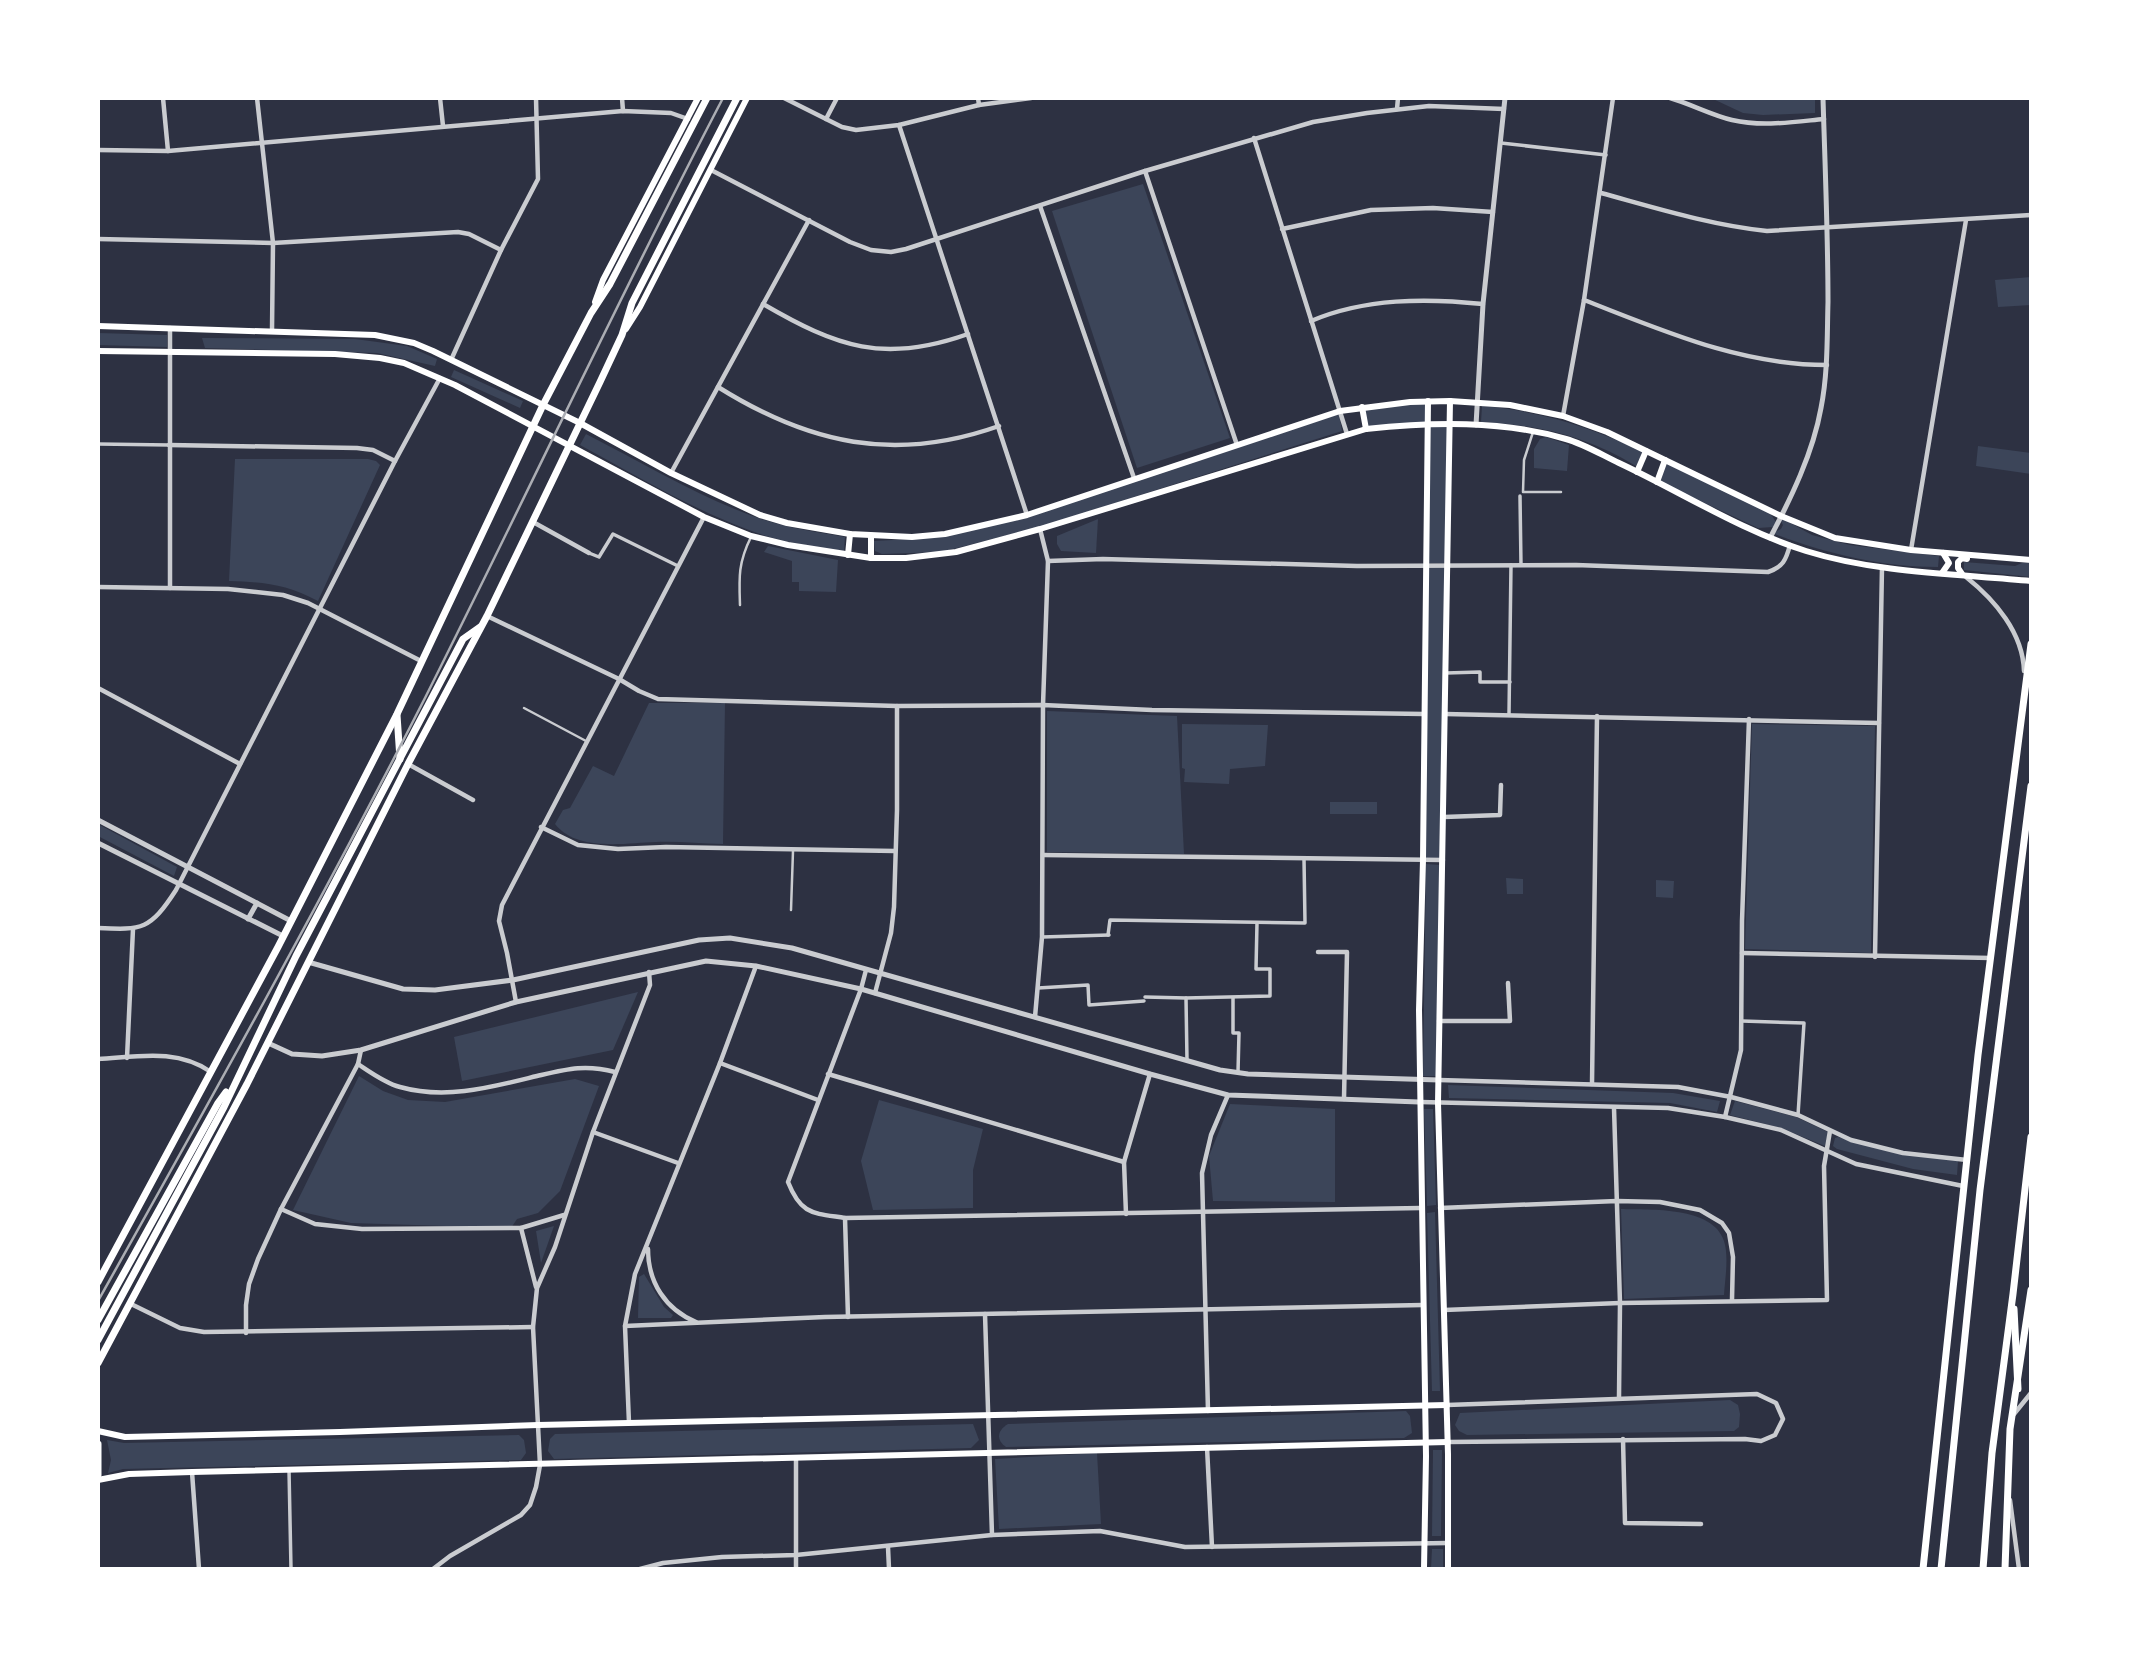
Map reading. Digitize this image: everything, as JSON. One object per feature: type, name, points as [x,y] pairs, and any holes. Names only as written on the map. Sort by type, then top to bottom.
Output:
[{"type":"main road","points":[[591,313],[603,280],[698,98]]},
{"type":"main road","points":[[98,1282],[291,921],[397,714],[543,405],[707,98]]},
{"type":"main road","points":[[622,335],[632,303],[737,98]]},
{"type":"main road","points":[[98,1363],[247,1084],[408,764],[482,626],[622,335],[640,307],[747,98]]},
{"type":"main road","points":[[98,326],[375,335],[414,343],[580,423],[671,473],[760,515],[787,523],[850,534],[912,537],[945,534],[1027,515],[1340,411],[1450,401],[1510,405],[1563,416],[1607,432],[1781,516],[1835,538],[1911,550],[2031,560]]},
{"type":"main road","points":[[98,351],[358,355],[404,363],[441,378],[533,425],[704,517],[751,536],[808,550],[871,558],[950,554],[1366,429],[1450,424],[1533,432],[1568,440],[1770,538],[1822,555],[1882,566],[2031,581]]},
{"type":"main road","points":[[1424,1569],[1425,1442],[1419,1080],[1428,401]]},
{"type":"main road","points":[[1448,1569],[1448,1442],[1438,1080],[1450,401]]},
{"type":"main road","points":[[1362,407],[1366,429]]},
{"type":"main road","points":[[1637,472],[1646,451]]},
{"type":"main road","points":[[1657,482],[1665,460]]},
{"type":"main road","points":[[848,555],[850,534]]},
{"type":"main road","points":[[871,536],[871,558]]},
{"type":"main road","points":[[1942,573],[1949,563],[1943,553]]},
{"type":"main road","points":[[1963,575],[1957,565],[1962,558],[2010,562],[2021,559]]},
{"type":"main road","points":[[98,1340],[224,1107],[233,1083],[296,956],[463,639],[482,626]]},
{"type":"main road","points":[[1923,1569],[1978,1055],[2031,644]]},
{"type":"main road","points":[[397,714],[400,760]]},
{"type":"main road","points":[[400,760],[408,764]]},
{"type":"main road","points":[[1941,1569],[1980,1190],[2031,786]]},
{"type":"main road","points":[[98,1320],[218,1103],[233,1083]]},
{"type":"main road","points":[[224,1107],[247,1084]]},
{"type":"main road","points":[[1983,1569],[1992,1453],[2031,1137]]},
{"type":"main road","points":[[2005,1569],[2010,1429],[2031,1290]]},
{"type":"main road","points":[[2013,1294],[2018,1389]]},
{"type":"main road","points":[[98,1431],[125,1437],[1447,1405]]},
{"type":"main road","points":[[98,1444],[98,1478],[192,1472],[1448,1442]]},
{"type":"street","points":[[163,98],[168,151]]},
{"type":"street","points":[[257,98],[273,243],[272,331]]},
{"type":"street","points":[[440,98],[443,126]]},
{"type":"street","points":[[451,360],[501,250],[539,176],[536,98]]},
{"type":"street","points":[[622,98],[623,111]]},
{"type":"street","points":[[784,98],[842,127],[856,130],[899,125],[979,105],[1031,98]]},
{"type":"street","points":[[826,119],[837,98]]},
{"type":"street","points":[[978,98],[979,105]]},
{"type":"street","points":[[1397,109],[1398,98]]},
{"type":"street","points":[[1476,425],[1483,304],[1505,98]]},
{"type":"street","points":[[1563,416],[1601,192],[1613,98]]},
{"type":"street","points":[[1670,98],[1744,122],[1824,119]]},
{"type":"street","points":[[1770,538],[1810,446],[1821,410],[1827,365],[1828,228],[1823,98]]},
{"type":"street","points":[[710,169],[871,250],[891,252],[936,240],[1145,171],[1313,122],[1429,106],[1504,109]]},
{"type":"street","points":[[98,150],[168,151],[623,111],[671,113],[688,119]]},
{"type":"street","points":[[899,125],[1027,515]]},
{"type":"street","points":[[1254,138],[1347,434]]},
{"type":"street","points":[[1501,143],[1606,155]]},
{"type":"street","points":[[1145,171],[1237,444]]},
{"type":"street","points":[[1601,192],[1732,228],[1767,231],[2031,215]]},
{"type":"street","points":[[1040,205],[1134,478]]},
{"type":"street","points":[[1282,229],[1371,210],[1433,208],[1493,212]]},
{"type":"street","points":[[671,473],[809,220]]},
{"type":"street","points":[[1911,550],[1966,220]]},
{"type":"street","points":[[98,239],[273,243],[458,232],[469,234],[501,250]]},
{"type":"street","points":[[1311,321],[1348,309],[1399,301],[1438,300],[1483,304]]},
{"type":"street","points":[[1584,300],[1720,351],[1768,361],[1827,365]]},
{"type":"street","points":[[763,304],[826,337],[869,348],[914,348],[968,334]]},
{"type":"street","points":[[170,328],[170,588]]},
{"type":"street","points":[[98,928],[133,929],[142,926],[156,918],[179,884],[395,461],[441,378]]},
{"type":"street","points":[[718,387],[790,426],[865,443],[905,445],[944,442],[999,426]]},
{"type":"street","points":[[98,444],[357,447],[373,450],[395,461]]},
{"type":"street","points":[[1520,496],[1521,565]]},
{"type":"street","points":[[516,1002],[499,921],[502,905],[704,517]]},
{"type":"street","points":[[533,522],[599,557],[613,534],[678,566]]},
{"type":"street","points":[[1035,1017],[1042,937],[1043,705],[1048,561],[1040,529]]},
{"type":"street","points":[[1048,561],[1103,559],[1357,566],[1521,565],[1768,572],[1783,564],[1790,545]]},
{"type":"street","points":[[1509,714],[1511,565]]},
{"type":"street","points":[[1875,957],[1882,566]]},
{"type":"street","points":[[1963,575],[1994,603],[2015,636],[2024,665],[2025,697]]},
{"type":"street","points":[[98,587],[267,592],[292,597],[320,608],[422,661]]},
{"type":"street","points":[[487,616],[658,699],[897,706],[1043,705],[1152,710],[1424,713]]},
{"type":"street","points":[[1446,673],[1480,672],[1480,682],[1510,682]]},
{"type":"street","points":[[98,688],[240,764]]},
{"type":"street","points":[[875,993],[891,933],[894,906],[897,706]]},
{"type":"street","points":[[1445,714],[1879,723]]},
{"type":"street","points":[[1592,1084],[1592,947],[1598,716]]},
{"type":"street","points":[[1725,1117],[1739,1068],[1742,1021],[1749,719]]},
{"type":"street","points":[[408,764],[473,800]]},
{"type":"street","points":[[1444,817],[1500,815],[1502,785]]},
{"type":"street","points":[[98,820],[291,921]]},
{"type":"street","points":[[541,827],[578,845],[618,849],[666,847],[895,851]]},
{"type":"street","points":[[98,843],[283,936]]},
{"type":"street","points":[[1043,855],[1443,860]]},
{"type":"street","points":[[1042,937],[1108,934],[1110,920],[1305,922],[1304,859]]},
{"type":"street","points":[[248,919],[257,903]]},
{"type":"street","points":[[1038,988],[1088,985],[1089,1005],[1144,999],[1270,996],[1270,970],[1256,970],[1257,923]]},
{"type":"street","points":[[127,1058],[133,929]]},
{"type":"street","points":[[309,961],[403,989],[435,990],[513,979],[677,943],[730,938],[792,948],[1238,1072],[1678,1087],[1731,1097],[1798,1115],[1851,1140],[1902,1153],[1968,1160]]},
{"type":"street","points":[[1318,952],[1348,952],[1344,1099]]},
{"type":"street","points":[[1742,953],[1992,958]]},
{"type":"street","points":[[268,1043],[292,1054],[322,1056],[361,1050],[516,1002],[706,961],[756,966],[861,989],[1228,1095],[1668,1108],[1781,1130],[1856,1164],[1966,1186]]},
{"type":"street","points":[[629,1423],[625,1325],[635,1274],[756,966]]},
{"type":"street","points":[[866,970],[788,1182],[795,1201],[809,1213],[845,1218],[1421,1208]]},
{"type":"street","points":[[433,1569],[450,1556],[521,1515],[530,1505],[537,1487],[540,1465],[533,1326],[537,1288],[555,1247],[593,1132],[650,985],[649,972]]},
{"type":"street","points":[[1439,1021],[1510,1021],[1508,983]]},
{"type":"street","points":[[1186,998],[1187,1060]]},
{"type":"street","points":[[1233,998],[1233,1033],[1239,1033],[1238,1072]]},
{"type":"street","points":[[1742,1021],[1804,1023],[1798,1115]]},
{"type":"street","points":[[246,1333],[249,1284],[258,1259],[281,1209],[358,1064],[361,1050]]},
{"type":"street","points":[[98,1059],[173,1055],[212,1072]]},
{"type":"street","points":[[720,1062],[818,1100]]},
{"type":"street","points":[[358,1064],[399,1087],[435,1093],[470,1091],[576,1067],[596,1067],[615,1072]]},
{"type":"street","points":[[828,1074],[1124,1161]]},
{"type":"street","points":[[1126,1214],[1124,1161],[1150,1074]]},
{"type":"street","points":[[1208,1411],[1202,1173],[1206,1152],[1228,1095]]},
{"type":"street","points":[[1614,1108],[1620,1303],[1619,1397]]},
{"type":"street","points":[[1444,1310],[1732,1300],[1826,1300],[1824,1166],[1830,1131]]},
{"type":"street","points":[[593,1132],[678,1163]]},
{"type":"street","points":[[1440,1208],[1617,1201],[1660,1202],[1685,1206],[1712,1215],[1729,1233],[1732,1245],[1732,1300]]},
{"type":"street","points":[[281,1209],[315,1224],[362,1229],[521,1228],[565,1215]]},
{"type":"street","points":[[845,1218],[848,1317]]},
{"type":"street","points":[[521,1228],[537,1288]]},
{"type":"street","points":[[648,1245],[650,1273],[662,1297],[676,1311],[699,1323]]},
{"type":"street","points":[[130,1303],[180,1328],[204,1332],[533,1326]]},
{"type":"street","points":[[625,1325],[848,1317],[1423,1305]]},
{"type":"street","points":[[985,1314],[992,1535]]},
{"type":"street","points":[[2014,1414],[2031,1393]]},
{"type":"street","points":[[1447,1405],[1757,1394],[1776,1403],[1783,1419],[1776,1435],[1761,1441],[1623,1439],[1448,1442]]},
{"type":"street","points":[[1623,1439],[1625,1523],[1701,1524]]},
{"type":"street","points":[[1207,1447],[1212,1547]]},
{"type":"street","points":[[796,1457],[796,1569]]},
{"type":"street","points":[[289,1470],[291,1569]]},
{"type":"street","points":[[192,1472],[199,1569]]},
{"type":"street","points":[[2009,1492],[2019,1569]]},
{"type":"street","points":[[640,1569],[663,1563],[796,1555],[992,1535],[1100,1531],[1185,1547],[1448,1543]]},
{"type":"street","points":[[888,1547],[889,1569]]},
{"type":"lane","points":[[1533,432],[1524,460],[1523,492],[1561,492]]},
{"type":"lane","points":[[740,605],[738,574],[741,558],[751,536]]},
{"type":"lane","points":[[524,708],[586,741]]},
{"type":"lane","points":[[791,910],[793,849]]},
{"type":"shaded area","points":[[1711,98],[1815,98],[1815,113],[1743,113]]},
{"type":"shaded area","points":[[1143,184],[1230,438],[1137,468],[1052,211]]},
{"type":"shaded area","points":[[2031,277],[2031,305],[1998,307],[1995,280]]},
{"type":"shaded area","points":[[98,333],[167,335],[167,347],[98,345]]},
{"type":"shaded area","points":[[202,338],[355,339],[407,346],[437,359],[435,366],[377,353],[205,348]]},
{"type":"shaded area","points":[[454,370],[523,401],[520,408],[451,377]]},
{"type":"shaded area","points":[[1428,402],[1428,425],[1366,430],[1364,407]]},
{"type":"shaded area","points":[[1482,406],[1564,421],[1643,451],[1636,466],[1599,447],[1562,434],[1523,426],[1481,422]]},
{"type":"shaded area","points":[[1339,413],[1342,431],[1036,528],[941,552],[882,554],[875,551],[874,541],[911,539],[1026,517]]},
{"type":"shaded area","points":[[1430,427],[1447,427],[1447,563],[1429,563]]},
{"type":"shaded area","points":[[586,434],[738,511],[781,525],[845,537],[844,551],[772,538],[705,512],[580,445]]},
{"type":"shaded area","points":[[1546,437],[1569,445],[1567,471],[1534,468],[1534,449],[1540,439]]},
{"type":"shaded area","points":[[1978,446],[2031,453],[2031,474],[1976,466]]},
{"type":"shaded area","points":[[235,459],[368,459],[380,465],[318,601],[275,585],[229,581]]},
{"type":"shaded area","points":[[1667,463],[1770,513],[1776,522],[1773,527],[1758,528],[1660,482]]},
{"type":"shaded area","points":[[1778,516],[1812,535],[1850,545],[1939,556],[1938,567],[1874,562],[1812,547],[1772,533],[1783,525]]},
{"type":"shaded area","points":[[1098,519],[1096,553],[1061,551],[1057,536]]},
{"type":"shaded area","points":[[768,546],[838,560],[836,592],[799,591],[799,582],[792,582],[792,561],[764,552]]},
{"type":"shaded area","points":[[1964,562],[2015,566],[2031,563],[2031,577],[1964,570]]},
{"type":"shaded area","points":[[1428,568],[1445,568],[1440,858],[1426,858]]},
{"type":"shaded area","points":[[649,703],[725,703],[723,844],[602,844],[576,839],[555,824],[563,810],[570,808],[593,766],[614,776]]},
{"type":"shaded area","points":[[1047,711],[1177,716],[1184,854],[1047,852]]},
{"type":"shaded area","points":[[1182,724],[1268,725],[1265,766],[1230,769],[1229,784],[1184,782]]},
{"type":"shaded area","points":[[1752,724],[1875,726],[1871,953],[1745,949]]},
{"type":"shaded area","points":[[1330,802],[1377,802],[1377,814],[1330,814]]},
{"type":"shaded area","points":[[98,824],[177,867],[174,876],[98,836]]},
{"type":"shaded area","points":[[1426,864],[1440,865],[1436,1076],[1423,1076]]},
{"type":"shaded area","points":[[1506,878],[1523,879],[1523,894],[1507,894]]},
{"type":"shaded area","points":[[1656,880],[1674,881],[1673,898],[1656,897]]},
{"type":"shaded area","points":[[638,992],[613,1050],[462,1081],[454,1037]]},
{"type":"shaded area","points":[[359,1076],[383,1091],[408,1100],[445,1102],[575,1079],[599,1086],[560,1191],[538,1213],[517,1219],[511,1228],[351,1223],[293,1210]]},
{"type":"shaded area","points":[[1448,1085],[1673,1093],[1720,1101],[1717,1112],[1670,1103],[1449,1098]]},
{"type":"shaded area","points":[[879,1100],[983,1129],[973,1170],[973,1208],[873,1210],[861,1161]]},
{"type":"shaded area","points":[[1735,1101],[1796,1117],[1828,1132],[1825,1146],[1781,1128],[1730,1115]]},
{"type":"shaded area","points":[[1230,1104],[1335,1109],[1335,1202],[1213,1201],[1209,1156]]},
{"type":"shaded area","points":[[1424,1109],[1433,1109],[1436,1205],[1427,1206]]},
{"type":"shaded area","points":[[1835,1138],[1900,1154],[1958,1161],[1957,1175],[1913,1169],[1837,1149],[1833,1146]]},
{"type":"shaded area","points":[[1621,1209],[1679,1212],[1707,1221],[1718,1230],[1724,1241],[1726,1254],[1724,1295],[1624,1299]]},
{"type":"shaded area","points":[[1435,1212],[1440,1391],[1432,1391],[1427,1213]]},
{"type":"shaded area","points":[[554,1226],[541,1263],[536,1231]]},
{"type":"shaded area","points":[[644,1274],[664,1307],[673,1315],[671,1318],[638,1318],[639,1277]]},
{"type":"shaded area","points":[[1730,1400],[1738,1405],[1740,1414],[1739,1427],[1734,1431],[1467,1435],[1455,1425],[1460,1413]]},
{"type":"shaded area","points":[[1406,1411],[1410,1416],[1412,1433],[1404,1438],[1006,1447],[999,1438],[1000,1432],[1008,1424]]},
{"type":"shaded area","points":[[973,1424],[979,1440],[971,1448],[554,1459],[548,1451],[550,1439],[555,1434]]},
{"type":"shaded area","points":[[519,1435],[524,1440],[526,1453],[521,1460],[123,1469],[108,1473],[111,1460],[107,1440],[124,1443]]},
{"type":"shaded area","points":[[1433,1450],[1442,1450],[1441,1536],[1432,1536]]},
{"type":"shaded area","points":[[1097,1453],[1101,1524],[999,1529],[995,1459]]},
{"type":"shaded area","points":[[1432,1549],[1443,1549],[1443,1569],[1431,1569]]},
{"type":"railway","points":[[98,1301],[265,1000],[387,772],[723,98]]}]
